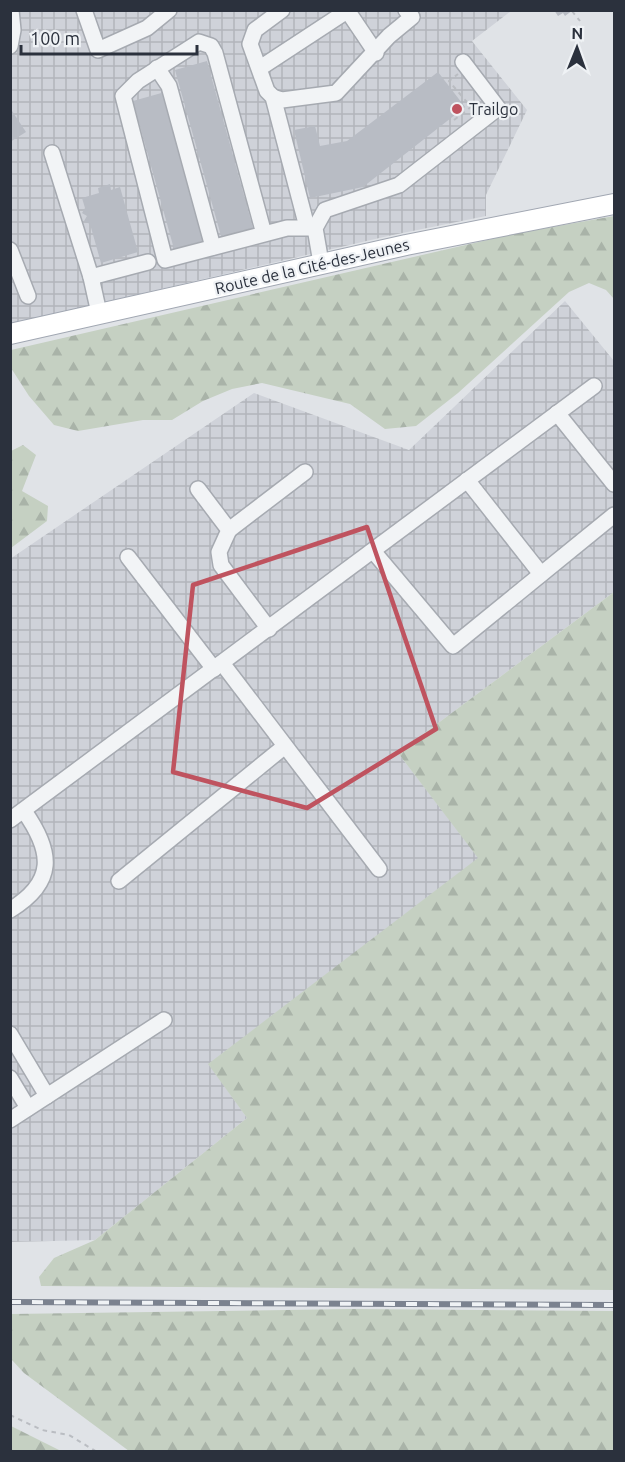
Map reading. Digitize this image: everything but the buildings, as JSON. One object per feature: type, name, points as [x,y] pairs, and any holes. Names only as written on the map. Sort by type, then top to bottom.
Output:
[{"type":"main road","name":"Route de la Cité-des-Jeunes","points":[[10,333],[321,263],[615,204]]},
{"type":"lane","points":[[10,10],[13,30],[10,46]]},
{"type":"lane","points":[[84,10],[98,50],[147,28],[169,10]]},
{"type":"lane","points":[[282,10],[251,36],[253,54],[267,91],[273,97],[282,100],[336,93],[376,53],[389,36],[412,17],[406,10]]},
{"type":"lane","points":[[260,68],[347,11],[376,53]]},
{"type":"lane","points":[[264,234],[211,46],[206,42],[193,44],[125,92],[123,96],[165,260],[287,228],[311,228]]},
{"type":"lane","points":[[311,228],[319,217],[332,206],[377,194],[399,185],[498,108],[463,62]]},
{"type":"lane","points":[[158,68],[169,86],[213,247]]},
{"type":"lane","points":[[273,97],[321,263]]},
{"type":"lane","points":[[52,153],[91,277],[99,314]]},
{"type":"lane","points":[[10,250],[28,296]]},
{"type":"lane","points":[[91,277],[148,262]]},
{"type":"lane","points":[[10,820],[594,386]]},
{"type":"lane","points":[[557,413],[615,484]]},
{"type":"lane","points":[[269,629],[221,565],[219,552],[229,530],[305,472]]},
{"type":"lane","points":[[467,480],[541,574]]},
{"type":"lane","points":[[198,489],[229,530]]},
{"type":"lane","points":[[373,551],[453,646],[615,515]]},
{"type":"lane","points":[[128,557],[285,746],[379,868]]},
{"type":"lane","points":[[119,881],[285,746]]},
{"type":"lane","points":[[10,910],[28,899],[39,888],[45,874],[46,856],[42,841],[24,811]]},
{"type":"lane","points":[[10,1120],[164,1020]]},
{"type":"lane","points":[[12,1039],[47,1096]]},
{"type":"lane","points":[[10,1078],[28,1108]]},
{"type":"path","points":[[572,11],[580,21]]},
{"type":"path","points":[[453,79],[448,82],[471,107],[454,120]]},
{"type":"path","points":[[10,1415],[42,1430],[69,1435],[97,1452]]},
{"type":"highlighted area","points":[[367,527],[436,729],[307,808],[173,772],[193,585]]},
{"type":"shaded area","points":[[10,11],[511,11],[472,41],[527,110],[486,195],[486,216],[388,236],[11,324]]},
{"type":"shaded area","points":[[565,301],[614,361],[614,592],[398,753],[479,858],[209,1064],[247,1118],[95,1240],[11,1242],[10,559],[254,393],[409,450]]},
{"type":"green space","points":[[614,216],[614,299],[606,290],[589,283],[569,292],[458,393],[416,426],[385,429],[350,404],[262,383],[232,389],[203,401],[172,420],[143,420],[78,431],[54,425],[29,396],[11,368],[11,350],[513,234]]},
{"type":"green space","points":[[23,445],[36,455],[22,491],[48,506],[47,521],[11,548],[11,451]]},
{"type":"green space","points":[[614,592],[614,1290],[41,1286],[39,1277],[54,1258],[95,1240],[247,1118],[208,1064],[478,858],[398,753]]},
{"type":"green space","points":[[351,1309],[614,1311],[614,1451],[129,1451],[24,1373],[11,1359],[11,1314]]},
{"type":"green space","points":[[11,1426],[61,1451],[11,1451]]},
{"type":"railway","points":[[10,1302],[614,1305]]},
{"type":"place","name":"Trailgo","points":[[457,109]]}]
